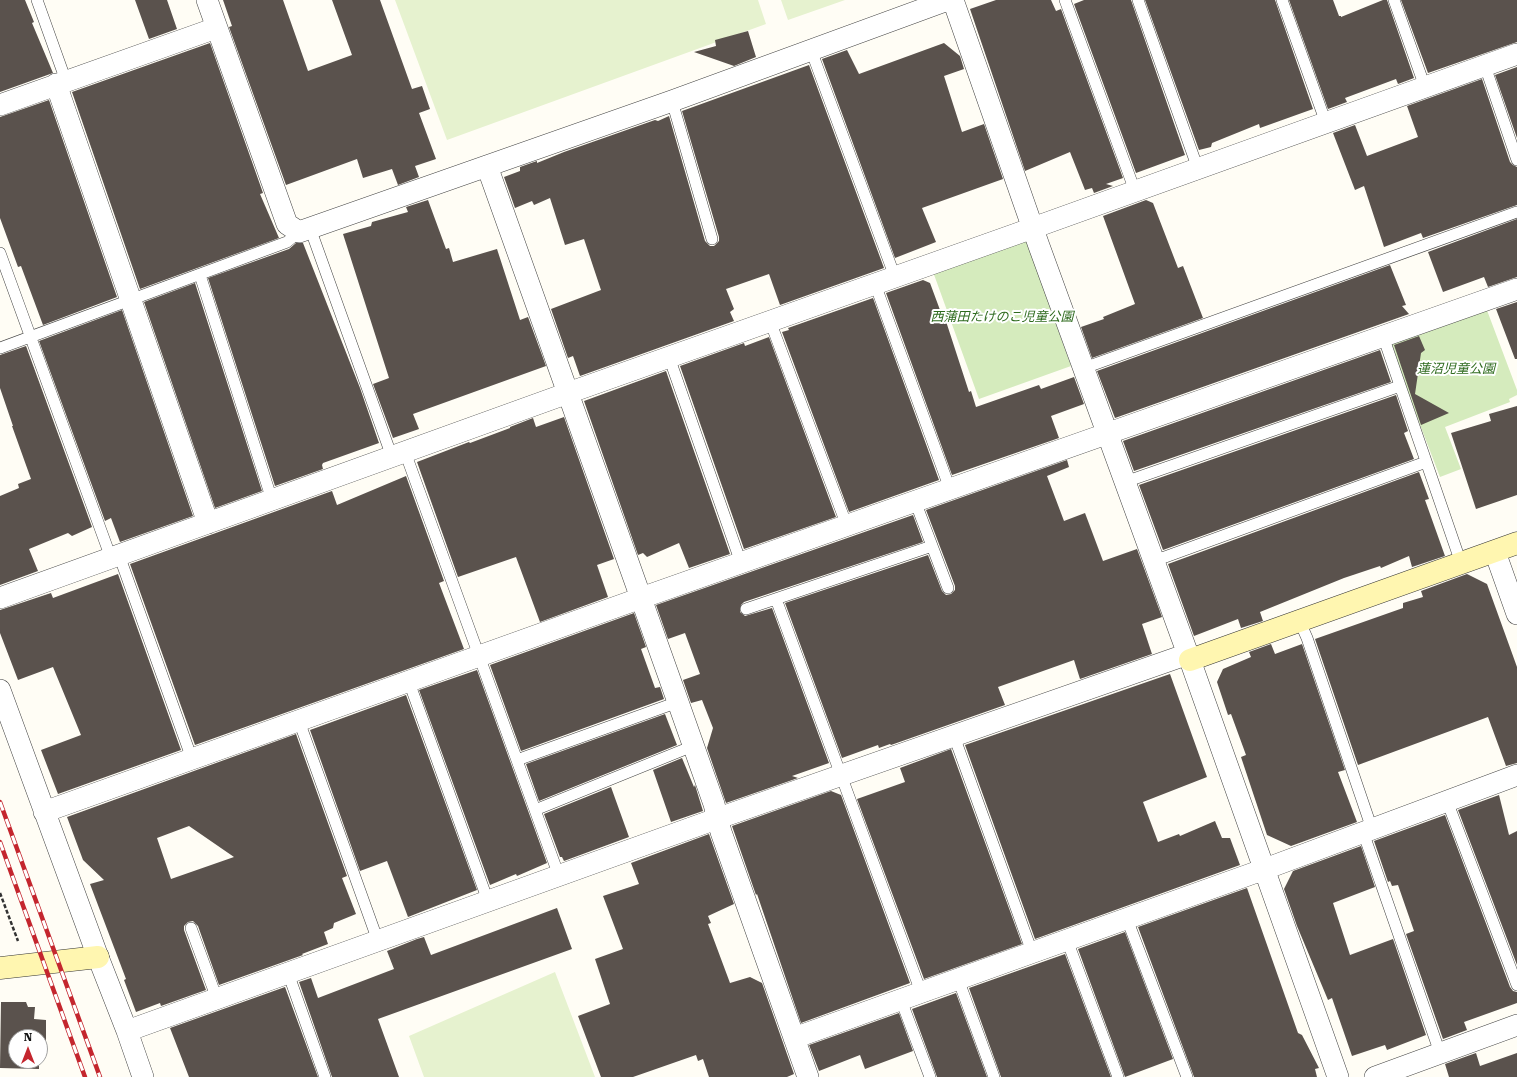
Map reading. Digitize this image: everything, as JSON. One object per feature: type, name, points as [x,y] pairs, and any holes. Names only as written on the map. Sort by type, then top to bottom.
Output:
[{"type":"street","points":[[207,0],[287,224],[305,230],[672,101],[948,0]]},
{"type":"street","points":[[952,0],[1265,869],[1338,1077]]},
{"type":"street","points":[[0,105],[216,28]]},
{"type":"street","points":[[0,598],[568,392],[1135,191],[1198,169],[1248,156],[1326,123],[1517,54]]},
{"type":"street","points":[[61,83],[131,300],[208,523]]},
{"type":"street","points":[[487,166],[714,804],[716,819],[808,1077]]},
{"type":"street","points":[[44,812],[641,598],[1517,289]]},
{"type":"street","points":[[127,1031],[716,819],[954,736],[1299,620],[1517,543]]},
{"type":"street","points":[[1495,552],[1517,614]]},
{"type":"street","points":[[0,690],[143,1077]]},
{"type":"street","points":[[794,1038],[1265,869],[1517,774]]},
{"type":"street","points":[[0,968],[98,957]]},
{"type":"street","points":[[1375,1077],[1517,1025]]},
{"type":"lane","points":[[38,0],[61,83]]},
{"type":"lane","points":[[1065,0],[1135,191]]},
{"type":"lane","points":[[1138,0],[1198,169]]},
{"type":"lane","points":[[1282,0],[1326,123]]},
{"type":"lane","points":[[1394,0],[1425,87]]},
{"type":"lane","points":[[812,50],[895,277]]},
{"type":"lane","points":[[1484,66],[1517,160]]},
{"type":"lane","points":[[672,101],[712,239]]},
{"type":"lane","points":[[1084,368],[1517,212]]},
{"type":"lane","points":[[0,348],[287,242],[305,230],[399,454],[479,656],[559,876]]},
{"type":"lane","points":[[0,253],[30,336],[192,759]]},
{"type":"lane","points":[[200,275],[272,500]]},
{"type":"lane","points":[[875,284],[950,489]]},
{"type":"lane","points":[[770,321],[846,526]]},
{"type":"lane","points":[[1383,336],[1461,563]]},
{"type":"lane","points":[[669,357],[741,563]]},
{"type":"lane","points":[[1125,482],[1400,386]]},
{"type":"lane","points":[[1154,561],[1426,462]]},
{"type":"lane","points":[[915,501],[948,588]]},
{"type":"lane","points":[[746,609],[932,546]]},
{"type":"lane","points":[[776,599],[921,992]]},
{"type":"lane","points":[[1299,620],[1307,638],[1440,1053]]},
{"type":"lane","points":[[409,682],[488,901]]},
{"type":"lane","points":[[517,760],[678,702]]},
{"type":"lane","points":[[299,721],[378,941]]},
{"type":"lane","points":[[954,736],[1032,952]]},
{"type":"lane","points":[[535,810],[693,746]]},
{"type":"lane","points":[[1447,801],[1517,985]]},
{"type":"lane","points":[[1127,919],[1187,1077]]},
{"type":"lane","points":[[191,928],[217,999]]},
{"type":"lane","points":[[1067,940],[1118,1077]]},
{"type":"lane","points":[[288,973],[325,1077]]},
{"type":"lane","points":[[958,979],[994,1077]]},
{"type":"lane","points":[[901,1000],[930,1077]]},
{"type":"path","points":[[0,893],[27,965]]},
{"type":"green space","points":[[395,0],[758,0],[766,24],[447,140]]},
{"type":"green space","points":[[781,0],[845,0],[788,20]]},
{"type":"green space","name":"西蒲田たけのこ児童公園","points":[[1025,236],[1071,366],[979,399],[932,269]]},
{"type":"green space","name":"蓮沼児童公園","points":[[1485,305],[1517,390],[1517,395],[1509,399],[1510,402],[1445,427],[1461,469],[1440,477],[1388,341]]},
{"type":"green space","points":[[555,972],[595,1077],[424,1077],[409,1036]]},
{"type":"building","points":[[0,0],[25,0],[34,22],[32,23],[53,73],[0,92]]},
{"type":"building","points":[[135,0],[167,0],[177,29],[149,39]]},
{"type":"building","points":[[223,0],[283,0],[308,71],[352,55],[332,0],[380,0],[412,89],[422,86],[430,109],[419,113],[436,159],[415,166],[419,177],[398,185],[392,169],[363,178],[357,159],[286,185],[229,27],[232,26]]},
{"type":"building","points":[[996,0],[1051,0],[1056,11],[1061,9],[1123,178],[1106,184],[1113,186],[1094,193],[1092,188],[1085,190],[1070,152],[1025,171],[970,9]]},
{"type":"building","points":[[1084,0],[1131,0],[1185,155],[1136,173],[1074,4]]},
{"type":"building","points":[[1145,0],[1275,0],[1313,109],[1260,128],[1259,124],[1212,143],[1211,147],[1199,150]]},
{"type":"building","points":[[1289,0],[1333,0],[1339,16],[1341,17],[1383,0],[1387,0],[1414,78],[1398,84],[1396,79],[1345,98],[1347,102],[1328,109]]},
{"type":"building","points":[[1401,0],[1517,0],[1517,42],[1428,73]]},
{"type":"building","points":[[748,31],[756,57],[734,66],[694,52],[716,46],[715,40]]},
{"type":"building","points":[[210,43],[263,193],[260,194],[279,238],[140,289],[72,92]]},
{"type":"building","points":[[944,43],[960,56],[964,69],[944,76],[962,132],[984,124],[1003,179],[922,208],[936,242],[895,258],[822,59],[847,50],[859,74]]},
{"type":"building","points":[[809,65],[884,268],[780,305],[769,274],[726,289],[734,309],[730,312],[734,321],[580,376],[573,356],[568,358],[551,309],[601,290],[584,239],[565,245],[550,198],[534,205],[532,201],[515,208],[504,177],[520,171],[520,167],[537,161],[537,163],[564,152],[669,116],[705,241],[710,246],[714,246],[719,241],[719,237],[682,111]]},
{"type":"building","points":[[1517,67],[1517,138],[1495,75]]},
{"type":"building","points":[[1482,79],[1510,162],[1517,167],[1517,205],[1423,238],[1421,233],[1384,247],[1364,186],[1355,190],[1333,133],[1355,125],[1367,156],[1418,137],[1407,106]]},
{"type":"building","points":[[49,100],[117,297],[43,325],[21,266],[18,267],[0,218],[0,117]]},
{"type":"building","points":[[428,200],[446,249],[449,248],[453,262],[497,249],[520,320],[528,317],[546,366],[413,414],[419,429],[393,438],[373,384],[389,378],[343,234],[371,226],[372,222],[408,212],[406,207]]},
{"type":"building","points":[[1146,200],[1153,203],[1178,268],[1183,266],[1203,318],[1092,358],[1081,327],[1104,319],[1103,317],[1135,304],[1103,216]]},
{"type":"building","points":[[1517,219],[1517,277],[1488,287],[1484,277],[1443,292],[1428,252]]},
{"type":"building","points":[[296,243],[303,243],[360,388],[379,443],[323,463],[323,469],[275,486],[208,278],[289,249]]},
{"type":"building","points":[[1390,265],[1406,305],[1402,306],[1409,314],[1115,418],[1097,371]]},
{"type":"building","points":[[923,280],[930,283],[940,310],[942,309],[969,392],[971,391],[976,407],[1039,385],[1041,389],[1074,377],[1084,404],[1051,416],[1059,438],[952,475],[886,293]]},
{"type":"building","points":[[195,283],[262,491],[215,508],[144,302]]},
{"type":"building","points":[[873,298],[939,480],[849,512],[782,332],[789,330],[788,328]]},
{"type":"building","points":[[1517,302],[1517,359],[1515,359],[1496,309]]},
{"type":"building","points":[[122,310],[193,516],[120,542],[111,518],[105,521],[39,341]]},
{"type":"building","points":[[1419,336],[1425,350],[1421,353],[1415,394],[1449,413],[1421,425],[1394,345]]},
{"type":"building","points":[[769,337],[836,517],[744,549],[680,366],[744,343],[745,346]]},
{"type":"building","points":[[26,346],[92,527],[72,536],[68,533],[29,549],[38,571],[0,585],[0,496],[19,488],[18,484],[31,479],[0,388],[0,355]]},
{"type":"building","points":[[1380,350],[1391,382],[1134,471],[1123,441]]},
{"type":"building","points":[[666,371],[730,554],[689,568],[679,543],[647,557],[643,553],[638,555],[584,401]]},
{"type":"building","points":[[1396,395],[1408,431],[1404,433],[1414,459],[1163,550],[1139,485]]},
{"type":"building","points":[[1517,406],[1517,495],[1476,509],[1451,433],[1491,421],[1489,414]]},
{"type":"building","points":[[564,417],[614,559],[597,565],[608,597],[540,622],[516,557],[458,577],[417,462],[533,418],[536,427]]},
{"type":"building","points":[[1067,460],[1069,467],[1047,476],[1064,521],[1085,513],[1103,561],[1137,549],[1162,617],[1142,624],[1152,654],[1080,679],[1074,660],[998,687],[1005,705],[891,745],[890,744],[879,748],[878,745],[842,758],[785,603],[928,555],[942,591],[946,595],[951,594],[955,590],[955,586],[926,510]]},
{"type":"building","points":[[1419,472],[1429,499],[1425,500],[1445,556],[1412,567],[1409,556],[1381,568],[1380,566],[1344,578],[1260,612],[1263,621],[1241,628],[1238,619],[1194,636],[1168,564]]},
{"type":"building","points":[[406,476],[444,581],[439,583],[464,649],[195,745],[130,564],[332,491],[337,505]]},
{"type":"building","points":[[913,515],[923,542],[744,602],[741,605],[740,612],[745,616],[772,608],[829,763],[792,776],[798,778],[726,803],[707,748],[713,728],[702,700],[691,703],[683,680],[700,674],[685,633],[668,639],[656,605]]},
{"type":"building","points":[[118,574],[181,750],[58,794],[41,750],[81,735],[53,667],[18,680],[0,633],[0,610],[51,593],[53,598]]},
{"type":"building","points":[[1467,574],[1487,584],[1517,667],[1517,763],[1506,766],[1488,717],[1358,765],[1315,639],[1403,608],[1403,603],[1423,597],[1421,591]]},
{"type":"building","points":[[634,613],[646,647],[641,649],[655,688],[660,687],[664,699],[521,751],[490,665]]},
{"type":"building","points":[[1271,644],[1275,654],[1302,644],[1345,770],[1338,772],[1357,822],[1291,846],[1267,835],[1241,757],[1246,755],[1231,714],[1228,715],[1217,682],[1223,669],[1251,657],[1249,652]]},
{"type":"building","points":[[477,670],[547,863],[517,876],[516,874],[490,885],[419,690]]},
{"type":"building","points":[[1170,674],[1207,777],[1143,802],[1158,842],[1179,834],[1180,836],[1215,821],[1222,838],[1230,838],[1240,865],[1035,939],[965,745]]},
{"type":"building","points":[[406,695],[477,890],[408,917],[387,861],[360,871],[310,730]]},
{"type":"building","points":[[665,714],[677,745],[539,801],[526,764]]},
{"type":"building","points":[[296,734],[347,876],[342,878],[356,914],[334,923],[333,928],[324,932],[328,944],[302,954],[303,955],[219,985],[198,926],[193,921],[188,922],[184,926],[184,930],[206,990],[161,1006],[160,1003],[136,1012],[124,980],[126,979],[90,884],[104,880],[83,860],[67,817]],"holes":[[[189,826],[234,857],[171,879],[157,838]]]},
{"type":"building","points":[[951,749],[1022,944],[924,979],[857,799],[905,782],[900,768]]},
{"type":"building","points":[[682,758],[694,787],[695,785],[703,811],[671,822],[653,770]]},
{"type":"building","points":[[611,787],[629,837],[564,861],[562,857],[560,857],[544,814]]},
{"type":"building","points":[[831,791],[841,795],[910,983],[801,1023],[732,826]]},
{"type":"building","points":[[1499,795],[1509,835],[1517,831],[1517,965],[1458,810]]},
{"type":"building","points":[[1445,815],[1510,987],[1513,991],[1517,992],[1517,1003],[1464,1022],[1467,1030],[1443,1039],[1406,934],[1414,931],[1398,885],[1392,886],[1390,881],[1388,882],[1374,841]]},
{"type":"building","points":[[709,834],[734,904],[708,916],[711,923],[708,924],[730,983],[750,977],[762,983],[794,1074],[787,1077],[709,1077],[703,1059],[698,1061],[696,1055],[633,1077],[601,1077],[578,1016],[610,1004],[595,959],[623,949],[603,896],[639,884],[631,863]]},
{"type":"building","points":[[1361,846],[1375,887],[1333,903],[1350,955],[1393,939],[1426,1035],[1387,1050],[1385,1045],[1352,1056],[1332,998],[1328,1000],[1297,926],[1284,889],[1293,871]]},
{"type":"building","points":[[1247,888],[1298,1033],[1302,1035],[1319,1068],[1315,1069],[1317,1077],[1194,1077],[1138,927]]},
{"type":"building","points":[[557,908],[572,949],[378,1019],[399,1077],[332,1077],[299,982],[311,978],[318,998],[394,969],[387,951],[417,939],[424,937],[431,955]]},
{"type":"building","points":[[1125,932],[1173,1059],[1125,1077],[1078,949]]},
{"type":"building","points":[[1065,954],[1111,1077],[1001,1077],[969,988]]},
{"type":"building","points":[[285,987],[318,1077],[189,1077],[170,1028]]},
{"type":"building","points":[[956,993],[987,1077],[937,1077],[912,1009]]},
{"type":"building","points":[[1,1002],[26,1002],[28,1007],[35,1007],[34,1019],[46,1020],[46,1029],[8,1029],[8,1068],[0,1068]]},
{"type":"building","points":[[899,1013],[913,1051],[865,1069],[860,1055],[819,1071],[809,1045]]},
{"type":"building","points":[[1476,1053],[1480,1066],[1517,1053],[1517,1077],[1449,1077],[1445,1064]]},
{"type":"railway","points":[[0,802],[100,1077]]},
{"type":"railway","points":[[0,842],[85,1077]]}]
